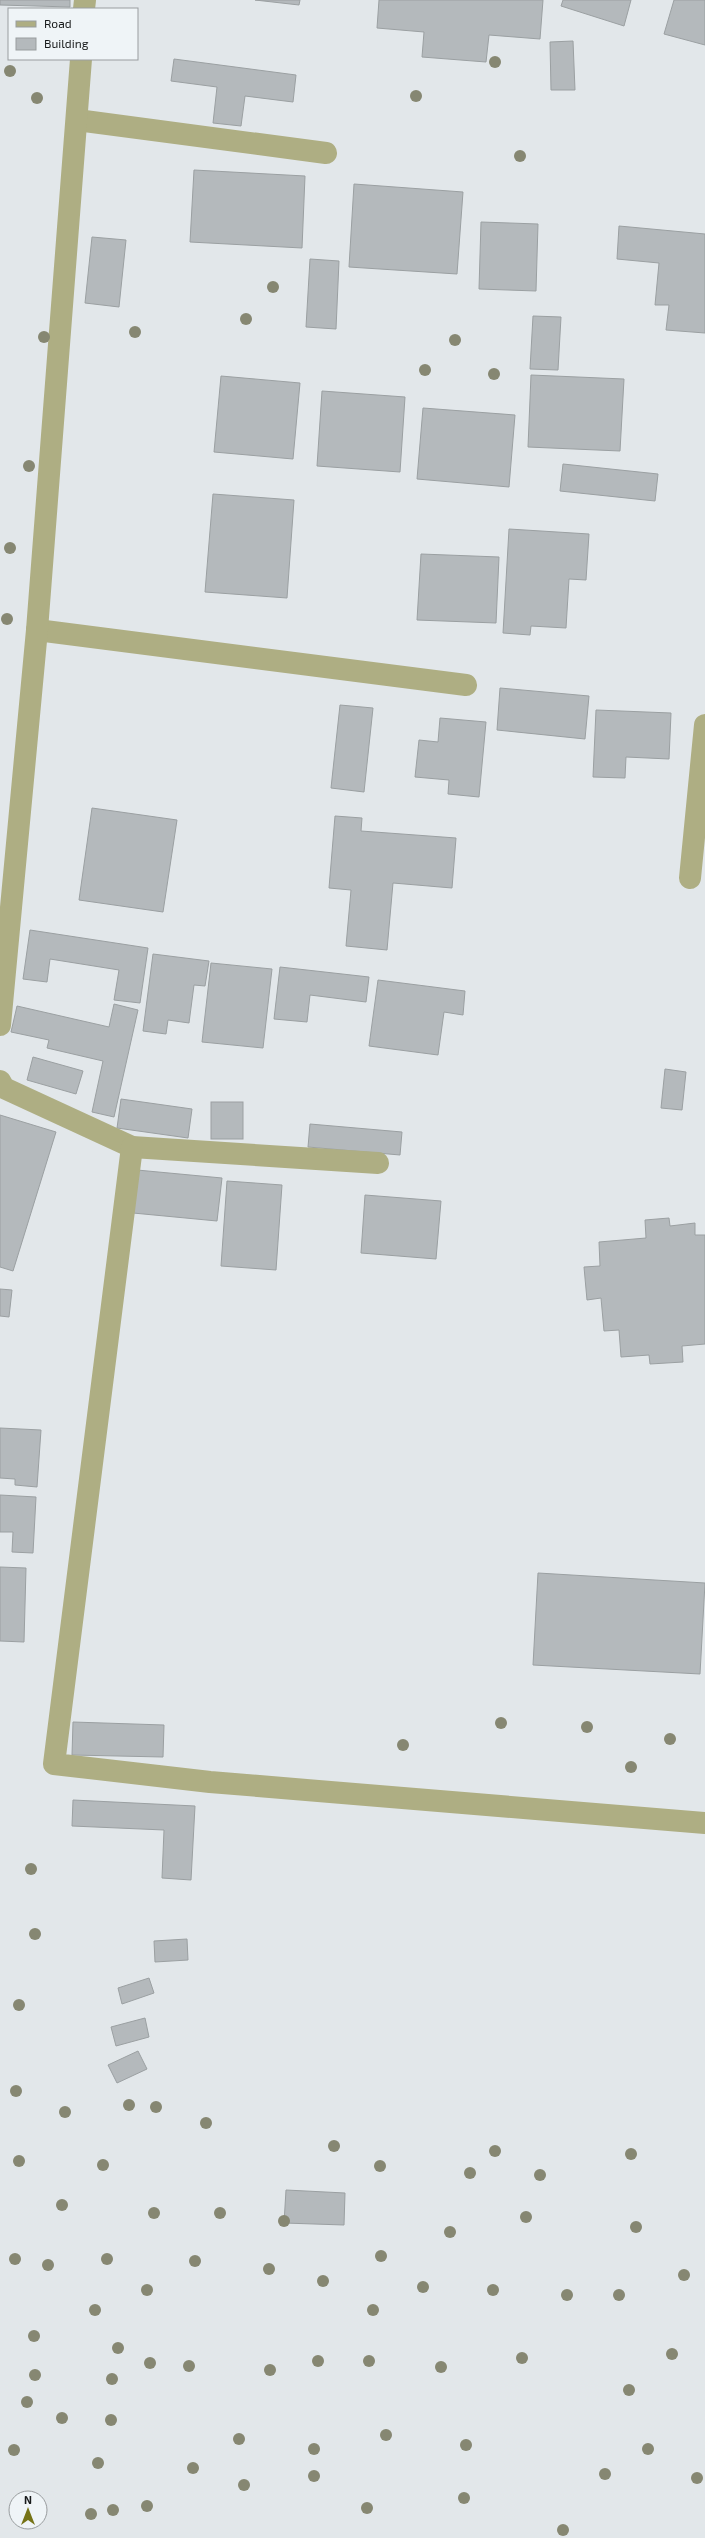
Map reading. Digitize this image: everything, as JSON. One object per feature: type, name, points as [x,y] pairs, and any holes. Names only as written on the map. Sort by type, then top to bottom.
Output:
[{"type":"street","points":[[0,1025],[38,630],[81,60]]},
{"type":"street","points":[[77,120],[326,153]]},
{"type":"street","points":[[38,630],[466,685]]},
{"type":"street","points":[[690,878],[705,725]]},
{"type":"street","points":[[0,1081],[4,1088],[132,1147],[378,1163]]},
{"type":"street","points":[[132,1147],[54,1764],[210,1782],[705,1823]]},
{"type":"building","points":[[0,0],[70,0],[70,7],[0,5]]},
{"type":"building","points":[[255,0],[300,0],[299,5]]},
{"type":"building","points":[[379,0],[543,0],[540,39],[489,35],[486,62],[422,57],[424,32],[377,28]]},
{"type":"building","points":[[563,0],[631,0],[624,26],[561,6]]},
{"type":"building","points":[[674,0],[705,0],[705,45],[664,34]]},
{"type":"building","points":[[573,41],[575,90],[551,90],[550,42]]},
{"type":"building","points":[[174,59],[296,75],[293,102],[245,96],[241,126],[213,123],[217,87],[171,81]]},
{"type":"building","points":[[194,170],[305,176],[302,248],[190,242]]},
{"type":"building","points":[[354,184],[463,192],[457,274],[349,267]]},
{"type":"building","points":[[481,222],[538,224],[536,291],[479,289]]},
{"type":"building","points":[[619,226],[705,234],[705,333],[666,330],[669,305],[655,305],[659,263],[617,259]]},
{"type":"building","points":[[92,237],[126,240],[119,307],[85,303]]},
{"type":"building","points":[[310,259],[339,261],[336,329],[306,327]]},
{"type":"building","points":[[533,316],[561,317],[558,370],[530,369]]},
{"type":"building","points":[[531,375],[624,379],[620,451],[528,447]]},
{"type":"building","points":[[221,376],[300,383],[293,459],[214,452]]},
{"type":"building","points":[[322,391],[405,397],[400,472],[317,466]]},
{"type":"building","points":[[423,408],[515,415],[509,487],[417,479]]},
{"type":"building","points":[[563,464],[658,474],[655,501],[560,491]]},
{"type":"building","points":[[213,494],[294,500],[287,598],[205,592]]},
{"type":"building","points":[[509,529],[589,534],[586,580],[569,579],[566,628],[531,626],[530,635],[503,633]]},
{"type":"building","points":[[421,554],[499,557],[496,623],[417,620]]},
{"type":"building","points":[[500,688],[589,696],[585,739],[497,730]]},
{"type":"building","points":[[340,705],[373,708],[364,792],[331,788]]},
{"type":"building","points":[[596,710],[671,713],[669,759],[626,757],[625,778],[593,777]]},
{"type":"building","points":[[440,718],[486,722],[479,797],[448,794],[449,780],[415,777],[419,740],[438,742]]},
{"type":"building","points":[[92,808],[177,820],[163,912],[79,900]]},
{"type":"building","points":[[335,816],[362,818],[361,831],[456,838],[452,888],[393,883],[387,950],[346,946],[351,890],[329,888]]},
{"type":"building","points":[[30,930],[148,948],[140,1003],[114,1000],[119,970],[50,959],[47,982],[23,979]]},
{"type":"building","points":[[153,954],[209,961],[205,986],[194,985],[189,1023],[168,1020],[166,1034],[143,1031]]},
{"type":"building","points":[[211,963],[272,969],[263,1048],[202,1042]]},
{"type":"building","points":[[280,967],[369,977],[366,1002],[310,995],[307,1022],[274,1019]]},
{"type":"building","points":[[378,980],[465,991],[463,1015],[444,1012],[438,1055],[369,1046]]},
{"type":"building","points":[[114,1004],[138,1010],[114,1117],[92,1112],[103,1061],[47,1048],[49,1040],[11,1032],[17,1006],[109,1027]]},
{"type":"building","points":[[33,1057],[83,1071],[76,1094],[27,1080]]},
{"type":"building","points":[[665,1069],[686,1072],[682,1110],[661,1108]]},
{"type":"building","points":[[121,1099],[192,1109],[188,1138],[117,1128]]},
{"type":"building","points":[[211,1102],[243,1102],[243,1139],[211,1139]]},
{"type":"building","points":[[0,1115],[56,1132],[13,1271],[0,1267]]},
{"type":"building","points":[[310,1124],[402,1132],[400,1155],[308,1147]]},
{"type":"building","points":[[137,1170],[222,1178],[217,1221],[133,1213]]},
{"type":"building","points":[[227,1181],[282,1185],[276,1270],[221,1266]]},
{"type":"building","points":[[365,1195],[441,1201],[436,1259],[361,1253]]},
{"type":"building","points":[[669,1218],[670,1226],[695,1223],[695,1235],[705,1235],[705,1344],[682,1346],[683,1362],[650,1364],[649,1355],[621,1357],[619,1330],[604,1331],[601,1298],[587,1300],[584,1267],[600,1266],[599,1242],[646,1238],[645,1220]]},
{"type":"building","points":[[0,1289],[12,1290],[9,1317],[0,1316]]},
{"type":"building","points":[[0,1428],[41,1430],[37,1487],[15,1485],[15,1479],[0,1478]]},
{"type":"building","points":[[0,1495],[36,1497],[33,1553],[12,1552],[13,1532],[0,1532]]},
{"type":"building","points":[[0,1567],[26,1568],[24,1642],[0,1641]]},
{"type":"building","points":[[538,1573],[705,1583],[700,1674],[533,1665]]},
{"type":"building","points":[[73,1722],[164,1725],[163,1757],[72,1755]]},
{"type":"building","points":[[73,1800],[195,1806],[191,1880],[162,1878],[164,1830],[72,1826]]},
{"type":"building","points":[[187,1939],[188,1960],[155,1962],[154,1941]]},
{"type":"building","points":[[149,1978],[154,1993],[122,2004],[118,1988]]},
{"type":"building","points":[[145,2018],[149,2037],[116,2046],[111,2027]]},
{"type":"building","points":[[138,2051],[147,2069],[117,2083],[108,2065]]},
{"type":"building","points":[[286,2190],[345,2193],[344,2225],[284,2223]]}]
